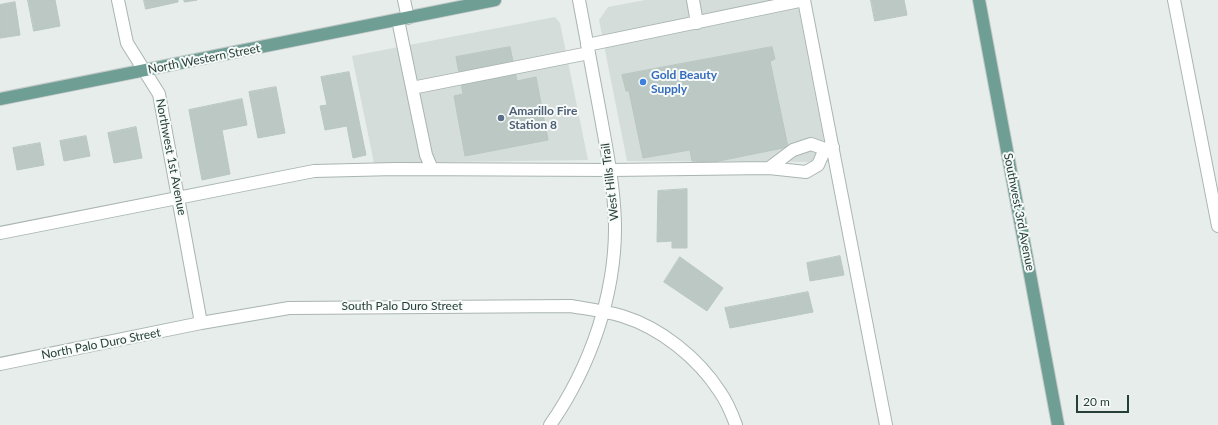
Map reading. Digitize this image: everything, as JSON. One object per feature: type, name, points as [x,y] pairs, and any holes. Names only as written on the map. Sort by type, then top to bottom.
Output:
[{"type":"main road","name":"North Western Street","points":[[0,99],[495,0]]},
{"type":"main road","name":"Southwest 3rd Avenue","points":[[979,0],[1058,425]]},
{"type":"street","name":"Northwest 1st Avenue","points":[[118,0],[127,43],[159,94],[201,323]]},
{"type":"street","points":[[404,0],[403,19],[412,88],[426,155],[432,169]]},
{"type":"street","name":"West Hills Trail","points":[[550,425],[568,397],[585,365],[594,341],[604,312],[613,256],[615,225],[611,170],[579,0]]},
{"type":"street","points":[[693,0],[697,23]]},
{"type":"street","points":[[412,88],[804,0],[829,148],[886,425]]},
{"type":"street","points":[[1174,0],[1218,226]]},
{"type":"street","points":[[769,168],[793,150],[811,144],[829,148]]},
{"type":"street","points":[[0,233],[314,171],[432,169],[611,170],[769,168],[806,172],[818,166],[829,148]]},
{"type":"street","name":"South Palo Duro Street","points":[[201,323],[270,310],[310,307],[571,306],[604,312],[623,316],[641,324],[676,345],[692,359],[720,392],[736,425]]},
{"type":"street","name":"North Palo Duro Street","points":[[0,364],[201,323]]},
{"type":"shaded area","points":[[645,0],[797,0],[828,162],[627,161],[599,20],[608,7]]},
{"type":"shaded area","points":[[555,17],[560,23],[588,160],[374,163],[352,56]]},
{"type":"building","points":[[28,0],[55,0],[60,26],[34,31]]},
{"type":"building","points":[[144,0],[178,0],[178,2],[146,9]]},
{"type":"building","points":[[184,0],[197,0],[185,2]]},
{"type":"building","points":[[871,0],[904,0],[907,15],[875,21]]},
{"type":"building","points":[[15,2],[20,35],[0,38],[0,5]]},
{"type":"building","name":"Amarillo Fire Station 8","points":[[510,47],[517,81],[536,77],[548,140],[465,156],[454,96],[463,94],[456,57]]},
{"type":"building","points":[[772,47],[775,59],[770,61],[788,147],[714,162],[692,161],[690,150],[643,158],[629,91],[626,91],[622,75]]},
{"type":"building","points":[[349,72],[366,155],[353,158],[347,126],[325,130],[320,106],[327,105],[321,77]]},
{"type":"building","points":[[276,87],[285,133],[258,138],[249,92]]},
{"type":"building","points":[[242,99],[247,125],[222,130],[230,174],[202,180],[189,110]]},
{"type":"building","points":[[136,127],[142,158],[114,163],[108,133]]},
{"type":"building","points":[[86,136],[90,156],[64,161],[60,141]]},
{"type":"building","points":[[40,143],[44,165],[17,170],[13,148]]},
{"type":"building","points":[[687,189],[687,248],[672,248],[672,241],[657,242],[658,191]]},
{"type":"building","points":[[840,256],[844,275],[810,281],[807,263]]},
{"type":"building","points":[[680,257],[723,288],[707,311],[664,282]]},
{"type":"building","points":[[808,292],[813,312],[730,328],[725,308]]},
{"type":"place","name":"Gold Beauty Supply","points":[[643,82]]},
{"type":"place","name":"Amarillo Fire Station 8","points":[[501,118]]}]
